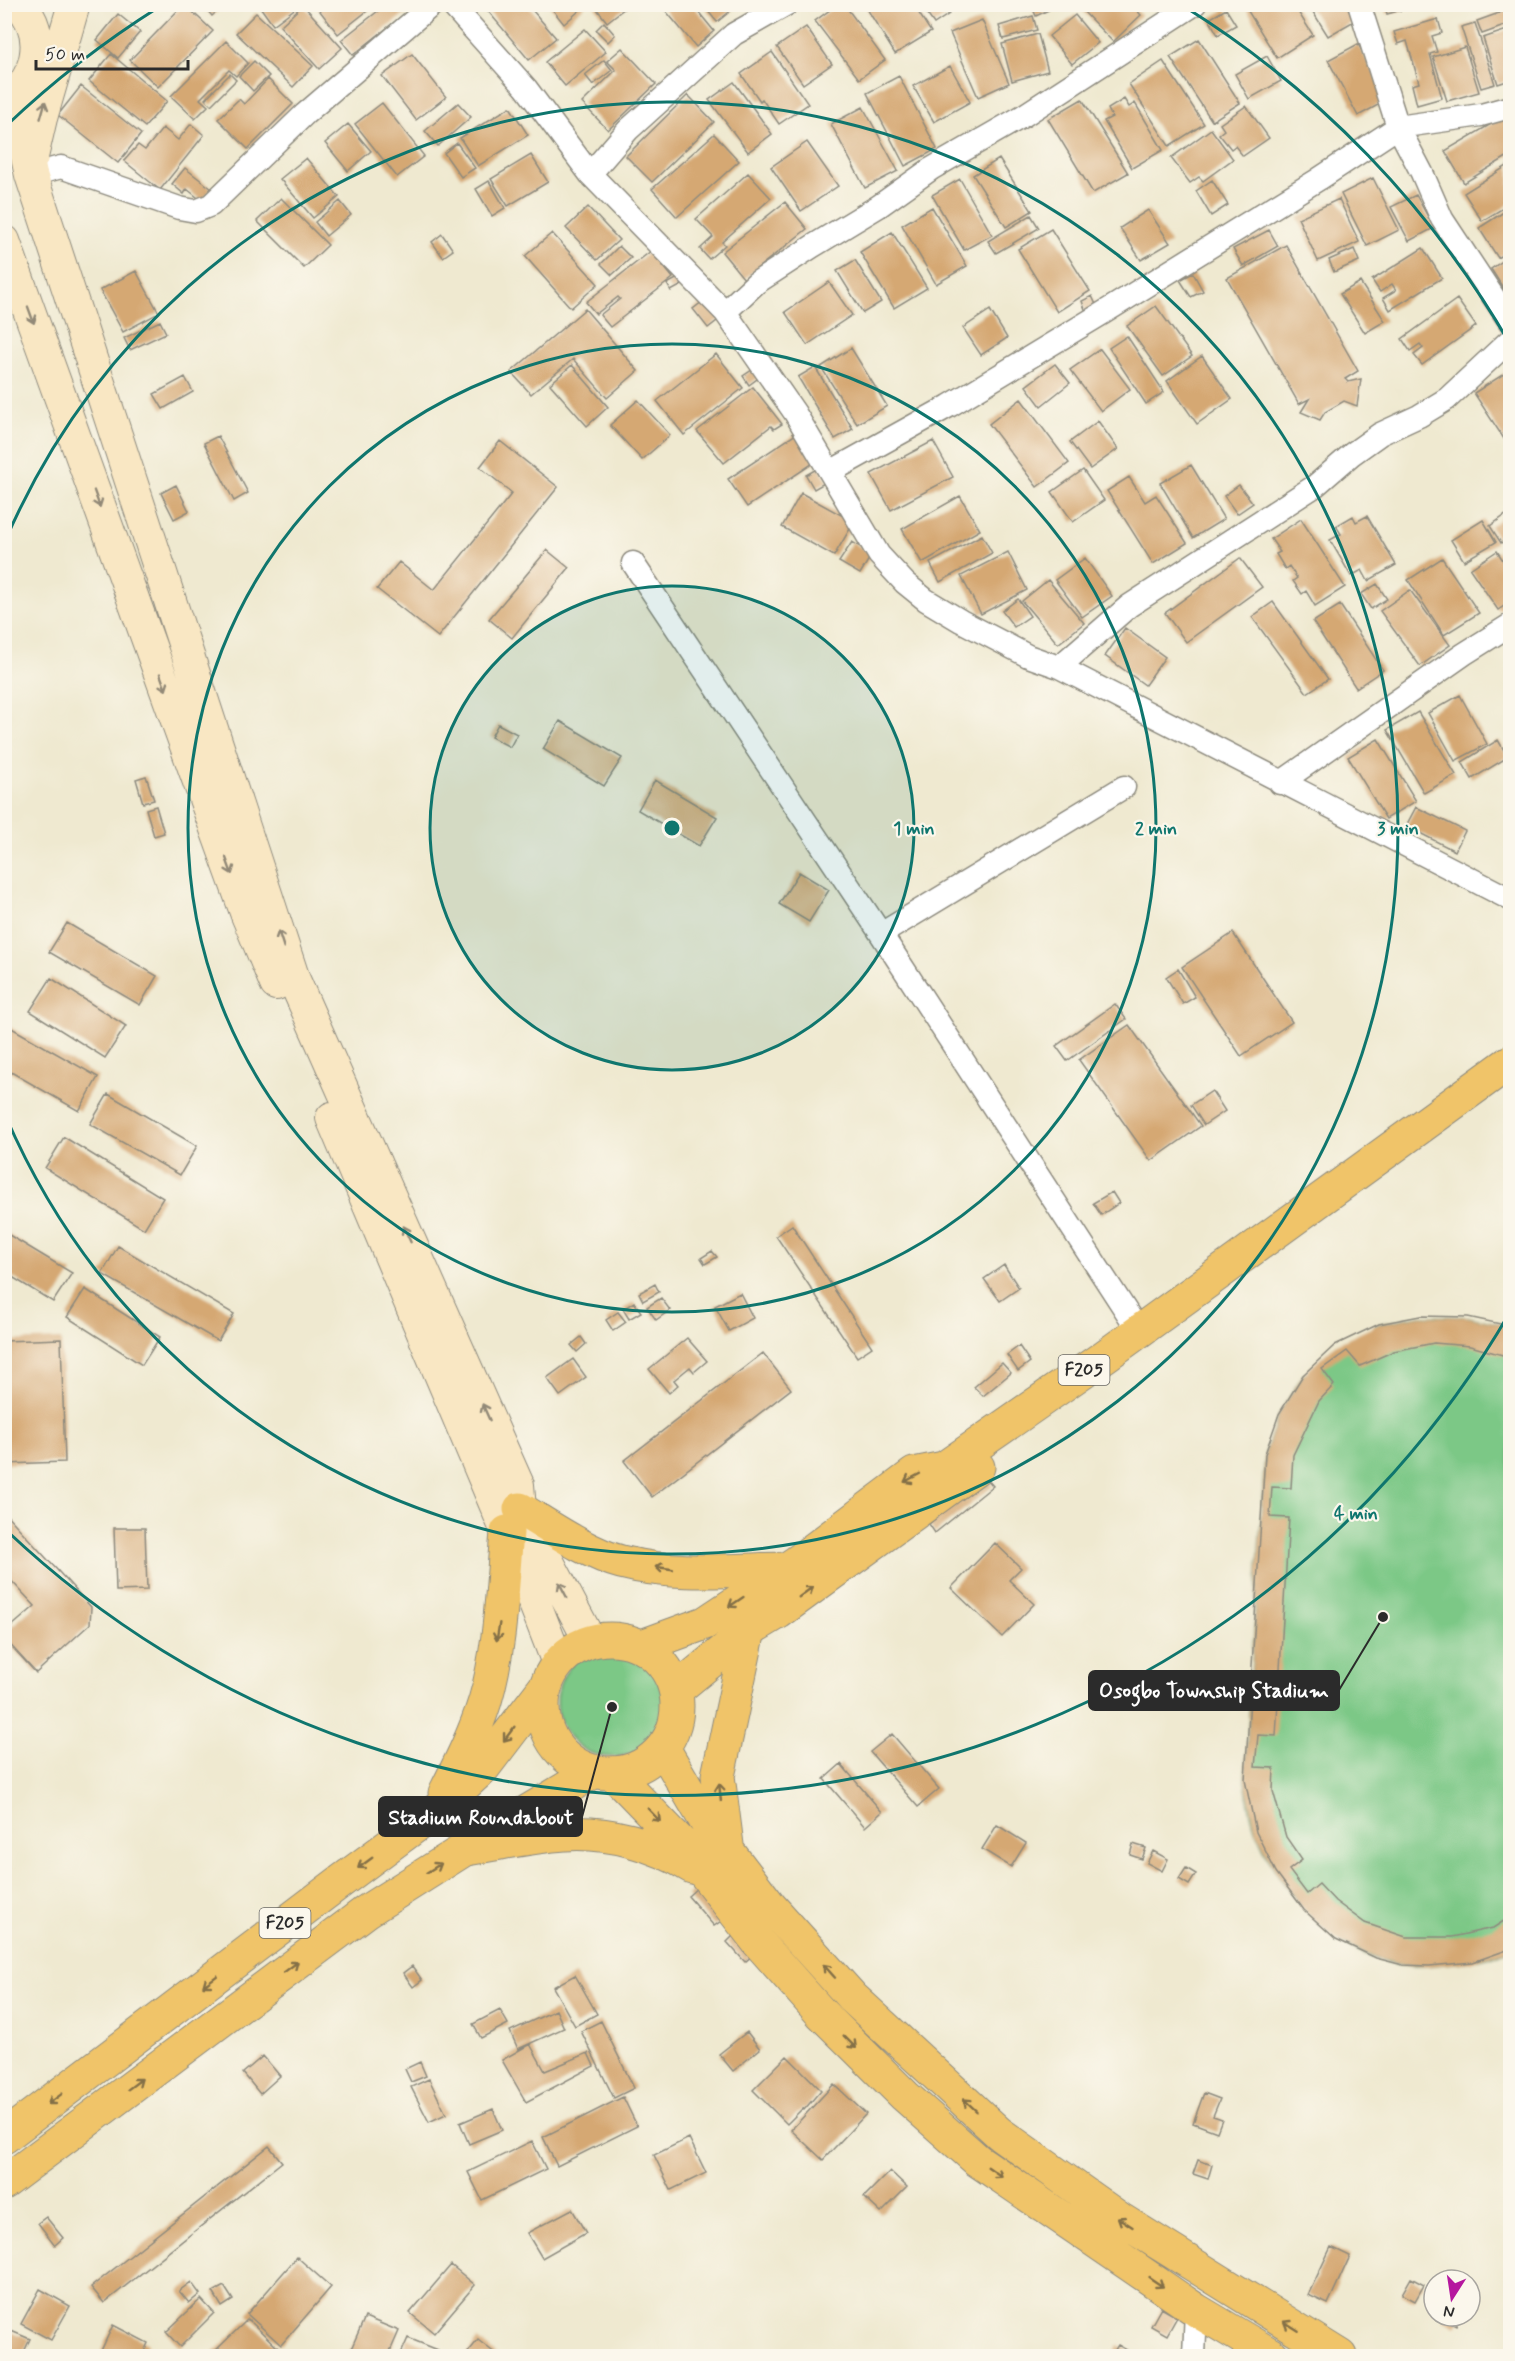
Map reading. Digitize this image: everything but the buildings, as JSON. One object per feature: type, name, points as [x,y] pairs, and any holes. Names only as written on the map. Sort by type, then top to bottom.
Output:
[{"type":"main road","points":[[19,4],[30,19],[37,47]]},
{"type":"main road","points":[[63,4],[37,47],[31,74],[9,100],[30,171],[294,980],[518,1485],[499,1629],[485,1700],[465,1755],[436,1811]]},
{"type":"main road","points":[[30,171],[43,109],[74,4]]},
{"type":"main road","points":[[4,241],[10,268],[247,915],[513,1521],[590,1641]]},
{"type":"main road","name":"F205","points":[[642,1646],[705,1623],[785,1569],[914,1474],[944,1468],[1139,1331],[1510,1062]]},
{"type":"main road","name":"F205","points":[[676,1690],[750,1630],[779,1612],[956,1482],[1269,1260],[1510,1084]]},
{"type":"main road","points":[[513,1521],[580,1544],[620,1562],[676,1570],[785,1569]]},
{"type":"main road","points":[[513,1521],[551,1675],[542,1709],[547,1730],[558,1749],[574,1763],[604,1772],[681,1843],[758,1942],[821,2013],[905,2096],[977,2160],[1196,2310],[1273,2356]]},
{"type":"main road","points":[[727,1850],[718,1776],[750,1630]]},
{"type":"main road","name":"F205","points":[[4,2137],[340,1881],[436,1811],[484,1767],[572,1650],[590,1641],[608,1638],[625,1640],[642,1646],[669,1672],[676,1690],[678,1705],[676,1721],[663,1748],[649,1761],[632,1770],[604,1772],[465,1849],[367,1911],[4,2183]]},
{"type":"main road","points":[[663,1748],[708,1825],[770,1906],[852,1997],[999,2133],[1120,2219],[1340,2356]]},
{"type":"main road","points":[[465,1849],[565,1834],[591,1835],[639,1842],[682,1861],[707,1876]]},
{"type":"street","points":[[30,171],[61,167],[179,208],[196,211],[211,205],[305,114],[433,4]]},
{"type":"street","points":[[451,4],[526,88],[590,174],[726,312],[795,413],[879,555],[905,583],[926,600],[961,621],[1028,656],[1059,667],[1280,783],[1510,899]]},
{"type":"street","points":[[590,174],[628,130],[734,34],[787,4]]},
{"type":"street","points":[[726,312],[756,283],[879,206],[931,169],[1023,116],[1195,4]]},
{"type":"street","points":[[1359,4],[1398,127],[1422,173],[1442,219],[1510,322]]},
{"type":"street","points":[[830,472],[949,406],[1103,313],[1319,179],[1398,127],[1481,116],[1510,107]]},
{"type":"street","points":[[1059,667],[1129,606],[1315,486],[1352,453],[1380,434],[1419,416],[1447,399],[1510,340]]},
{"type":"street","points":[[633,563],[881,934],[1139,1331]]},
{"type":"street","points":[[1280,783],[1464,654],[1510,626]]},
{"type":"street","points":[[881,934],[1124,787]]},
{"type":"street","points":[[1194,2356],[1196,2310]]},
{"type":"green space","points":[[1420,1316],[1468,1317],[1510,1326],[1510,1948],[1478,1960],[1419,1966],[1378,1959],[1355,1949],[1314,1919],[1281,1879],[1257,1834],[1245,1780],[1265,1454],[1279,1414],[1303,1375],[1379,1324]]},
{"type":"green space","points":[[612,1647],[633,1652],[651,1663],[662,1681],[667,1702],[662,1723],[651,1741],[633,1752],[612,1757],[591,1752],[573,1741],[562,1723],[557,1702],[562,1681],[573,1663],[591,1652]]},
{"type":"place","name":"Osogbo Township Stadium","points":[[1383,1617]]},
{"type":"place","name":"Stadium Roundabout","points":[[612,1707]]}]
